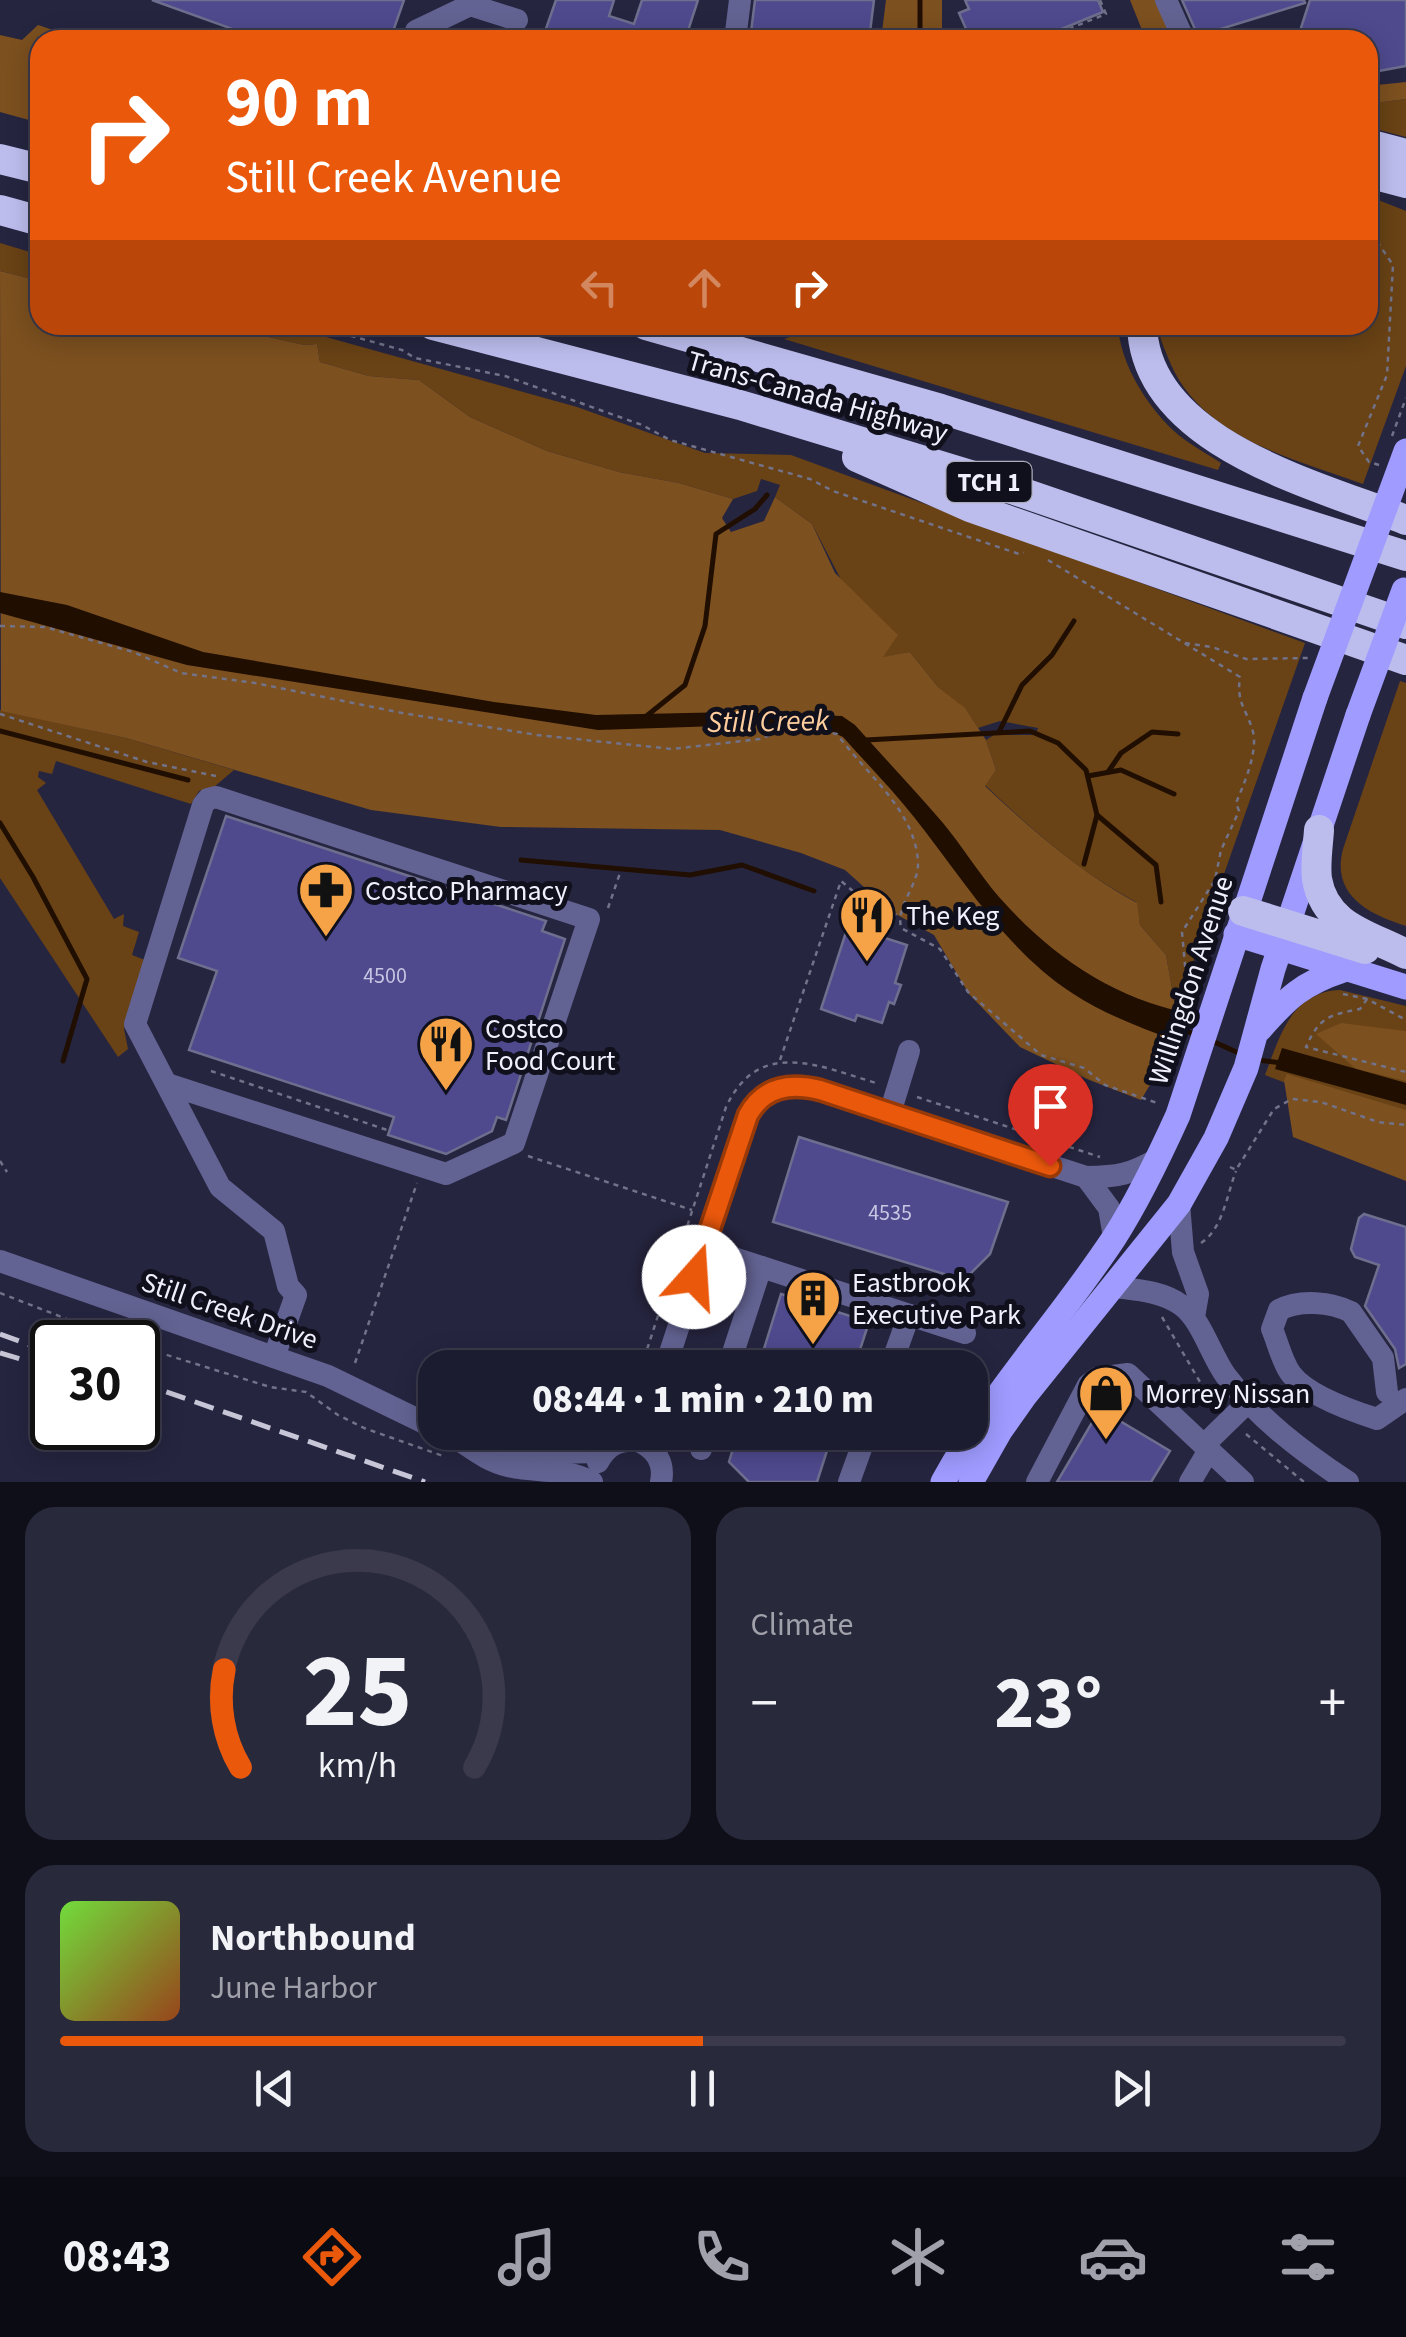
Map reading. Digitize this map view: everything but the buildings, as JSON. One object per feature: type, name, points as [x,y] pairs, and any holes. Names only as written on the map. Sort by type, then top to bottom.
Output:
[{"type":"highway","points":[[1378,153],[1397,169]]},
{"type":"highway","points":[[0,159],[30,166]]},
{"type":"highway","points":[[0,210],[30,218]]},
{"type":"highway","name":"Trans-Canada Highway","points":[[472,335],[740,405],[974,476],[1406,624]]},
{"type":"highway","name":"Trans-Canada Highway","points":[[681,335],[941,409],[1406,556]]},
{"type":"highway","points":[[1143,335],[1158,378],[1189,420],[1231,451],[1406,520]]},
{"type":"highway","points":[[740,405],[970,508],[1406,660]]},
{"type":"highway","points":[[1319,830],[1317,879],[1326,905],[1350,929],[1406,957]]},
{"type":"highway","points":[[1234,920],[1284,937],[1406,957]]},
{"type":"main road","name":"Willingdon Avenue","points":[[943,1482],[996,1393],[1114,1237],[1159,1158],[1199,1052],[1234,920],[1314,698],[1394,454]]},
{"type":"main road","points":[[971,1482],[1024,1397],[1179,1204],[1216,1138],[1246,1068],[1319,830],[1406,584]]},
{"type":"main road","points":[[1284,937],[1338,981]]},
{"type":"main road","points":[[1256,1032],[1290,994],[1322,976],[1406,987]]},
{"type":"street","points":[[737,30],[740,0]]},
{"type":"street","points":[[1166,0],[1180,30]]},
{"type":"street","points":[[418,30],[470,2],[516,20]]},
{"type":"street","points":[[166,1084],[446,1174],[514,1143],[590,919],[220,798],[208,799],[203,804],[135,1024],[166,1084],[220,1187],[274,1231],[288,1286],[296,1295],[274,1357]]},
{"type":"street","points":[[890,1113],[909,1051]]},
{"type":"street","points":[[671,1350],[753,1107],[772,1091],[800,1086],[1086,1177],[1118,1178],[1159,1158]]},
{"type":"street","points":[[1086,1177],[1109,1208],[1114,1237]]},
{"type":"street","points":[[1179,1204],[1183,1252],[1198,1294],[1194,1316]]},
{"type":"street","points":[[703,1248],[966,1333]]},
{"type":"street","name":"Still Creek Drive","points":[[0,1261],[328,1376],[418,1424]]},
{"type":"street","points":[[734,1350],[761,1267]]},
{"type":"street","points":[[1114,1287],[1165,1296],[1194,1316],[1209,1350],[1248,1402],[1294,1443],[1348,1482]]},
{"type":"street","points":[[1289,1304],[1320,1304],[1352,1312],[1383,1358],[1400,1397],[1376,1418],[1349,1410],[1298,1380],[1290,1372],[1272,1329],[1279,1310],[1289,1304]]},
{"type":"street","points":[[896,1350],[909,1315]]},
{"type":"street","points":[[1037,1482],[1088,1385],[1097,1378],[1128,1374],[1243,1482]]},
{"type":"street","points":[[1190,1482],[1206,1448],[1248,1402]]},
{"type":"street","name":"Still Creek Drive","points":[[468,1450],[491,1461],[568,1472],[595,1482],[606,1450]]},
{"type":"street","name":"Still Creek Drive","points":[[523,1450],[604,1452]]},
{"type":"street","name":"Still Creek Drive","points":[[648,1450],[661,1476]]},
{"type":"street","points":[[661,1476],[662,1450]]},
{"type":"street","points":[[849,1482],[861,1450]]},
{"type":"path","points":[[1066,30],[1106,14],[1100,0]]},
{"type":"path","points":[[1378,208],[1397,169]]},
{"type":"path","points":[[1378,243],[1393,266],[1386,374],[1358,446],[1369,462],[1394,454],[1406,398]]},
{"type":"path","points":[[348,335],[402,350],[415,358],[505,376],[642,424],[670,440],[810,479],[833,491],[1020,554],[1032,550]]},
{"type":"path","points":[[1049,560],[1240,678],[1237,696],[1254,735],[1245,781],[1236,803],[1239,811],[1221,850],[1215,880],[1215,905],[1234,920]]},
{"type":"path","points":[[0,626],[45,627],[133,652],[181,673],[537,735],[672,748],[760,739],[792,727],[836,734],[897,806],[912,832],[919,866],[899,916],[901,928],[940,949],[968,992],[1041,1054],[1084,1068],[1104,1085],[1159,1104]]},
{"type":"path","points":[[1184,643],[1212,647],[1246,659],[1318,657]]},
{"type":"path","points":[[0,714],[147,762],[216,776],[224,786],[220,798]]},
{"type":"path","points":[[608,908],[620,873]]},
{"type":"path","points":[[779,1062],[841,880],[867,903],[899,916]]},
{"type":"path","points":[[1200,988],[1186,976],[1182,932],[1215,880]]},
{"type":"path","points":[[1338,981],[1406,1020]]},
{"type":"path","points":[[1367,999],[1360,1009],[1338,1013],[1317,1024],[1306,1047],[1406,1072]]},
{"type":"path","points":[[211,1071],[388,1130],[384,1137]]},
{"type":"path","points":[[647,1350],[726,1107],[742,1081]]},
{"type":"path","points":[[910,1094],[1108,1160]]},
{"type":"path","points":[[1200,1244],[1212,1236],[1236,1170],[1274,1110],[1292,1099],[1320,1102],[1378,1122],[1406,1124]]},
{"type":"path","points":[[517,1152],[692,1210]]},
{"type":"path","points":[[0,1161],[7,1172]]},
{"type":"path","points":[[1230,1166],[1236,1170]]},
{"type":"path","points":[[355,1362],[420,1177]]},
{"type":"path","points":[[0,1293],[69,1320]]},
{"type":"path","points":[[160,1353],[270,1387],[306,1392],[364,1428],[418,1435]]},
{"type":"shaded area","points":[[886,0],[942,0],[942,30],[882,30]]},
{"type":"shaded area","points":[[1130,0],[1159,0],[1172,30],[1142,30]]},
{"type":"shaded area","points":[[30,32],[30,120],[0,112],[0,35],[22,40]]},
{"type":"shaded area","points":[[1406,82],[1406,99],[1378,103],[1378,85]]},
{"type":"shaded area","points":[[1406,99],[1406,137],[1378,130],[1378,103]]},
{"type":"shaded area","points":[[1378,200],[1406,211],[1406,366],[1363,484],[1276,453],[1223,425],[1181,383],[1160,337],[1378,335]]},
{"type":"shaded area","points":[[0,243],[30,252],[30,278],[0,271]]},
{"type":"shaded area","points":[[0,271],[30,278],[30,335],[260,335],[317,344],[320,362],[369,376],[419,380],[470,417],[547,451],[733,499],[722,518],[731,532],[764,521],[775,497],[812,524],[835,573],[898,635],[883,657],[910,652],[938,687],[965,708],[986,740],[996,770],[985,786],[1057,849],[1137,903],[1140,925],[1166,955],[1176,1011],[1158,1050],[1157,1073],[1141,1100],[1020,1047],[969,994],[934,935],[892,912],[845,870],[801,853],[720,830],[501,827],[371,810],[126,738],[1,711]]},
{"type":"shaded area","points":[[260,335],[319,335],[577,407],[705,453],[791,455],[1305,643],[1176,1011],[1166,955],[1140,925],[1136,902],[1056,849],[985,785],[996,770],[986,740],[994,735],[1036,735],[1038,728],[1000,721],[978,728],[966,710],[938,687],[910,652],[882,658],[812,524],[775,497],[780,485],[761,479],[757,491],[733,499],[547,451],[470,417],[419,380],[369,376],[320,362],[317,344]]},
{"type":"shaded area","points":[[796,335],[1119,335],[1129,368],[1154,409],[1179,435],[1221,463],[1218,470],[784,339]]},
{"type":"shaded area","points":[[1400,681],[1406,683],[1406,926],[1378,915],[1356,900],[1342,879],[1341,865]]},
{"type":"shaded area","points":[[0,710],[126,738],[234,770],[214,787],[199,791],[191,804],[56,761],[52,774],[39,771],[38,777],[46,783],[37,790],[114,919],[124,914],[123,926],[139,932],[132,955],[145,960],[124,1029],[128,1049],[118,1057],[0,878]]},
{"type":"shaded area","points":[[1340,990],[1406,1006],[1406,1128],[1265,1075],[1282,1031],[1299,1007],[1323,993]]},
{"type":"shaded area","points":[[1341,1023],[1406,1031],[1406,1081],[1356,1069],[1316,1034]]},
{"type":"shaded area","points":[[1287,1074],[1406,1110],[1406,1181],[1293,1137],[1284,1080]]},
{"type":"water","points":[[0,592],[67,605],[203,652],[494,702],[596,715],[733,712],[842,716],[855,725],[922,798],[999,897],[1039,937],[1107,985],[1186,1013],[1177,1041],[1097,1008],[1026,956],[906,807],[843,737],[812,723],[598,730],[187,665],[0,613]]},
{"type":"water","points":[[1282,1048],[1406,1083],[1406,1105],[1275,1069]]},
{"type":"waterway","points":[[920,0],[920,30]]},
{"type":"waterway","points":[[644,718],[685,685],[705,626],[716,534],[755,509],[767,495]]},
{"type":"waterway","points":[[999,732],[1022,685],[1052,655],[1074,621]]},
{"type":"waterway","points":[[0,731],[188,780]]},
{"type":"waterway","points":[[866,740],[1030,731],[1058,743],[1086,770],[1097,815],[1156,865],[1161,902]]},
{"type":"waterway","points":[[1108,772],[1121,753],[1152,732],[1178,734]]},
{"type":"waterway","points":[[1088,776],[1121,770],[1174,794]]},
{"type":"waterway","points":[[1084,864],[1097,815]]},
{"type":"waterway","points":[[0,823],[87,979],[63,1061]]},
{"type":"waterway","points":[[521,860],[690,875],[742,865],[814,891]]},
{"type":"waterway","name":"Still Creek","points":[[1175,1027],[1197,1035]]},
{"type":"waterway","name":"Still Creek","points":[[1212,1041],[1243,1055]]},
{"type":"waterway","name":"Still Creek","points":[[1258,1060],[1282,1063]]},
{"type":"railway","points":[[0,1334],[30,1345]]},
{"type":"railway","points":[[0,1353],[30,1362]]},
{"type":"railway","points":[[160,1390],[425,1482]]},
{"type":"place","name":"Costco Pharmacy","points":[[326,939]]},
{"type":"place","name":"The Keg","points":[[867,964]]},
{"type":"place","name":"Costco Food Court","points":[[446,1093]]},
{"type":"place","name":"Eastbrook Executive Park","points":[[813,1347]]},
{"type":"place","name":"Morrey Nissan","points":[[1106,1442]]},
{"type":"route","points":[[694,1277],[748,1115],[765,1094],[782,1087],[820,1090],[1050,1166]]}]
